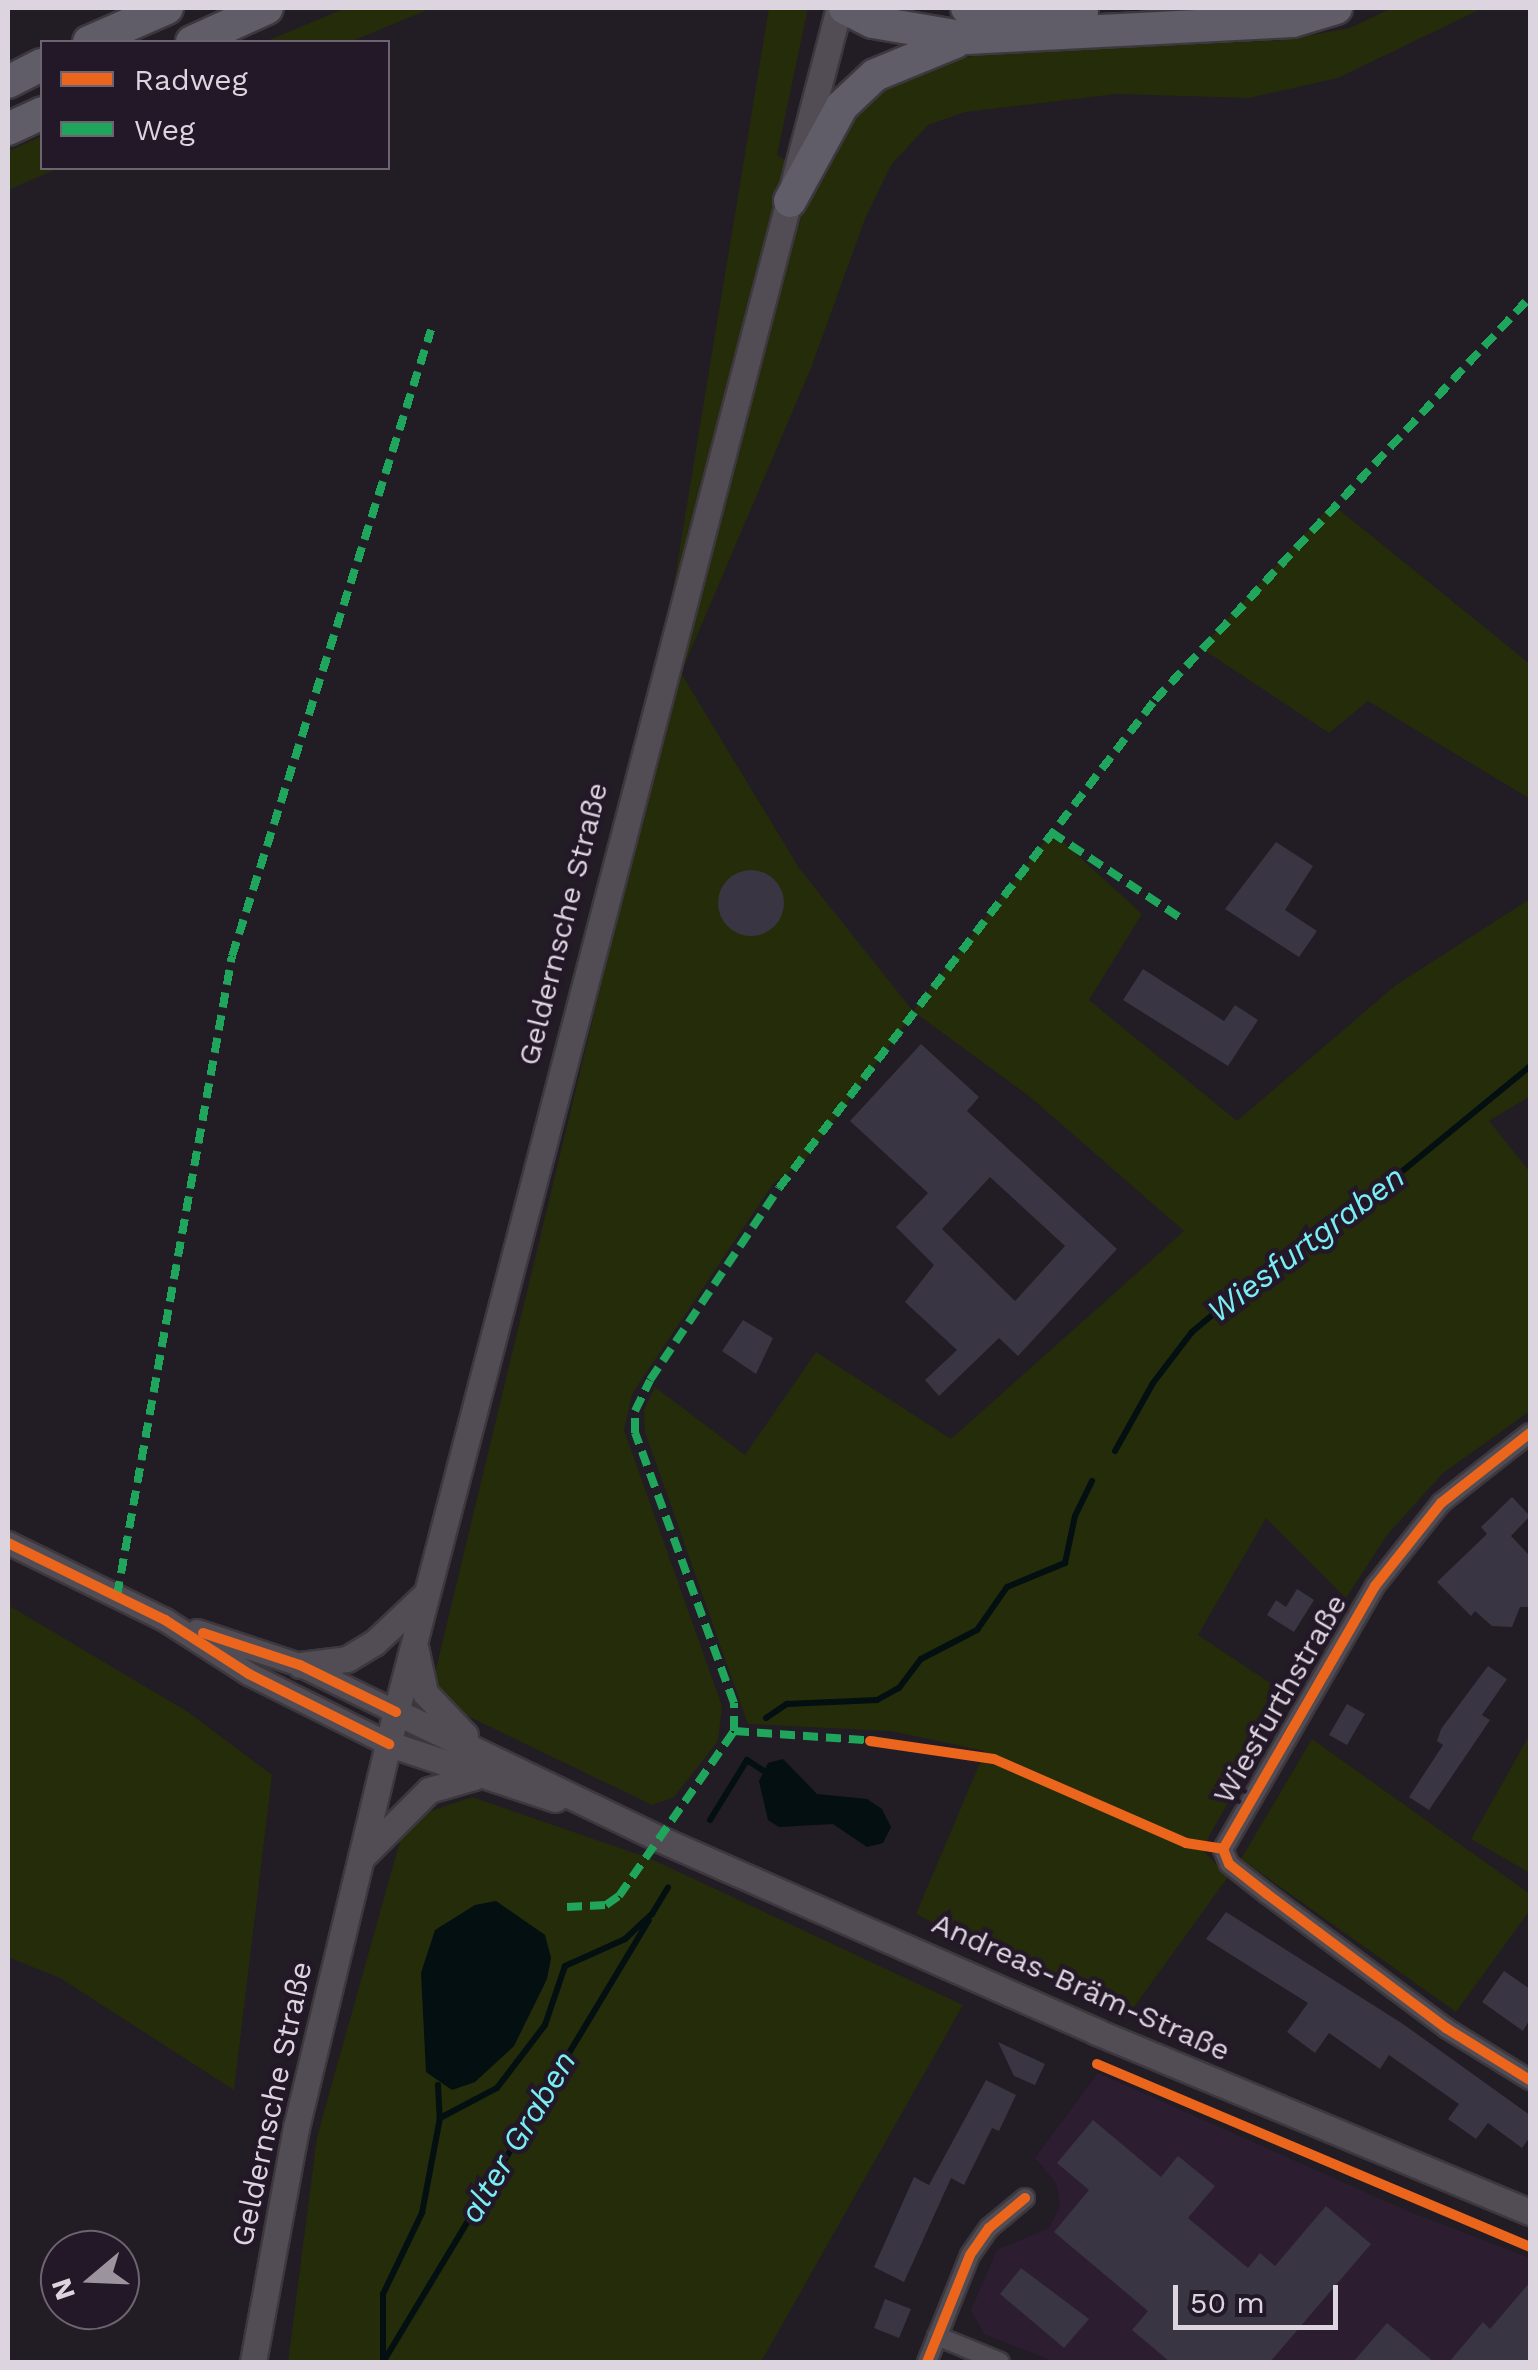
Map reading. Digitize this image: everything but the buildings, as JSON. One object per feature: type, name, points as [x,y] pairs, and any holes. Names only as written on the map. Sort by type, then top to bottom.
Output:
[{"type":"highway","points":[[92,40],[138,8]]},
{"type":"highway","points":[[93,40],[166,8]]},
{"type":"highway","points":[[196,40],[267,8]]},
{"type":"highway","points":[[842,8],[873,22],[967,23],[1294,21],[1336,8]]},
{"type":"highway","points":[[790,201],[842,106],[876,75],[967,23],[1221,8]]},
{"type":"highway","points":[[8,82],[40,66]]},
{"type":"highway","points":[[8,129],[40,113]]},
{"type":"main road","name":"Geldernsche Straße","points":[[253,2362],[296,2128],[396,1712],[642,746],[842,8]]},
{"type":"main road","points":[[300,1665],[347,1659],[374,1644],[426,1594]]},
{"type":"main road","points":[[414,1643],[425,1692],[484,1752]]},
{"type":"main road","name":"Andreas-Bräm-Straße","points":[[396,1712],[609,1814],[1115,2040],[1530,2212]]},
{"type":"main road","name":"Andreas-Bräm-Straße","points":[[389,1744],[474,1777],[609,1814]]},
{"type":"main road","points":[[360,1860],[430,1790],[474,1777]]},
{"type":"street","name":"Wiesfurthstraße","points":[[1530,1433],[1441,1503],[1386,1572],[1223,1849],[1229,1864],[1296,1916],[1446,2028],[1530,2080]]},
{"type":"street","points":[[8,1542],[165,1620],[249,1674],[389,1744]]},
{"type":"street","points":[[165,1620],[300,1665],[396,1712]]},
{"type":"street","points":[[926,2362],[970,2256],[989,2228],[1025,2198]]},
{"type":"street","points":[[937,2336],[1000,2362]]},
{"type":"shaded area","points":[[783,1759],[817,1794],[867,1799],[882,1809],[891,1827],[883,1843],[867,1847],[833,1824],[779,1827],[768,1820],[759,1781],[768,1763]]},
{"type":"shaded area","points":[[496,1901],[545,1935],[551,1958],[547,1979],[514,2046],[475,2082],[452,2090],[426,2072],[421,1973],[435,1930],[475,1905]]},
{"type":"shaded area","points":[[1098,2073],[1410,2212],[1530,2258],[1530,2362],[1055,2362],[984,2334],[971,2310],[997,2250],[1049,2228],[1060,2207],[1056,2183],[1035,2158]]},
{"type":"green space","points":[[346,8],[432,8],[355,40],[269,40]]},
{"type":"green space","points":[[769,8],[808,8],[777,155],[822,182],[866,99],[919,67],[977,55],[1284,40],[1350,28],[1392,8],[1483,8],[1338,78],[1249,98],[1116,94],[965,112],[928,125],[891,165],[865,219],[811,368],[681,673],[799,868],[913,1011],[1052,832],[1142,914],[1089,1000],[1237,1121],[1396,985],[1530,899],[1530,1096],[1489,1121],[1530,1172],[1530,1411],[1443,1473],[1387,1535],[1346,1598],[1266,1518],[1198,1635],[1288,1695],[1202,1849],[1228,1877],[1126,2018],[916,1914],[985,1751],[891,1731],[748,1724],[645,1432],[644,1410],[655,1387],[745,1455],[816,1352],[951,1439],[1184,1231],[1029,1096],[914,1012],[803,1162],[772,1185],[632,1394],[624,1430],[722,1706],[718,1741],[674,1797],[652,1805],[445,1705],[434,1677],[622,898]]},
{"type":"green space","points":[[40,137],[40,170],[54,170],[8,190],[8,151]]},
{"type":"green space","points":[[1332,504],[1530,664],[1530,799],[1368,701],[1329,733],[1201,648]]},
{"type":"green space","points":[[8,1605],[188,1712],[272,1775],[234,2090],[60,1978],[8,1957]]},
{"type":"green space","points":[[1530,1734],[1530,1873],[1471,1839]]},
{"type":"green space","points":[[1312,1739],[1530,1894],[1530,1910],[1456,2012],[1241,1859]]},
{"type":"green space","points":[[472,1797],[649,1858],[963,2005],[761,2362],[288,2362],[317,2137],[400,1841],[431,1811]]},
{"type":"waterway","name":"Wiesfurtgraben","points":[[1115,1451],[1153,1383],[1192,1332],[1306,1236],[1355,1210],[1530,1066]]},
{"type":"waterway","name":"Wiesfurtgraben","points":[[766,1718],[787,1704],[877,1700],[899,1688],[921,1659],[977,1630],[1007,1587],[1065,1563],[1075,1516],[1092,1481]]},
{"type":"waterway","name":"Wiesfurtgraben","points":[[710,1820],[747,1760],[764,1771]]},
{"type":"waterway","name":"Wiesfurtgraben","points":[[383,2362],[383,2294],[422,2213],[440,2118],[497,2088],[545,2025],[565,1966],[625,1939],[652,1914],[668,1887]]},
{"type":"waterway","name":"alter Graben","points":[[385,2359],[649,1920]]},
{"type":"waterway","points":[[438,2085],[440,2118]]},
{"type":"marked path","points":[[734,1731],[734,1703],[635,1433],[635,1411],[650,1380],[779,1188],[1155,700],[1530,297]]},
{"type":"marked path","points":[[117,1596],[232,956],[431,330]]},
{"type":"marked path","points":[[1051,832],[1182,919]]},
{"type":"marked path","points":[[567,1907],[606,1905],[619,1896],[734,1731],[878,1741]]},
{"type":"cycle path","points":[[1530,1433],[1441,1503],[1375,1586],[1223,1849],[1229,1864],[1267,1894],[1446,2028],[1530,2080]]},
{"type":"cycle path","points":[[8,1543],[165,1620],[249,1674],[389,1744]]},
{"type":"cycle path","points":[[203,1633],[300,1665],[396,1712]]},
{"type":"cycle path","points":[[870,1741],[994,1759],[1186,1843],[1223,1849]]},
{"type":"cycle path","points":[[1097,2064],[1530,2247]]},
{"type":"cycle path","points":[[927,2362],[970,2255],[989,2228],[1025,2198]]}]
